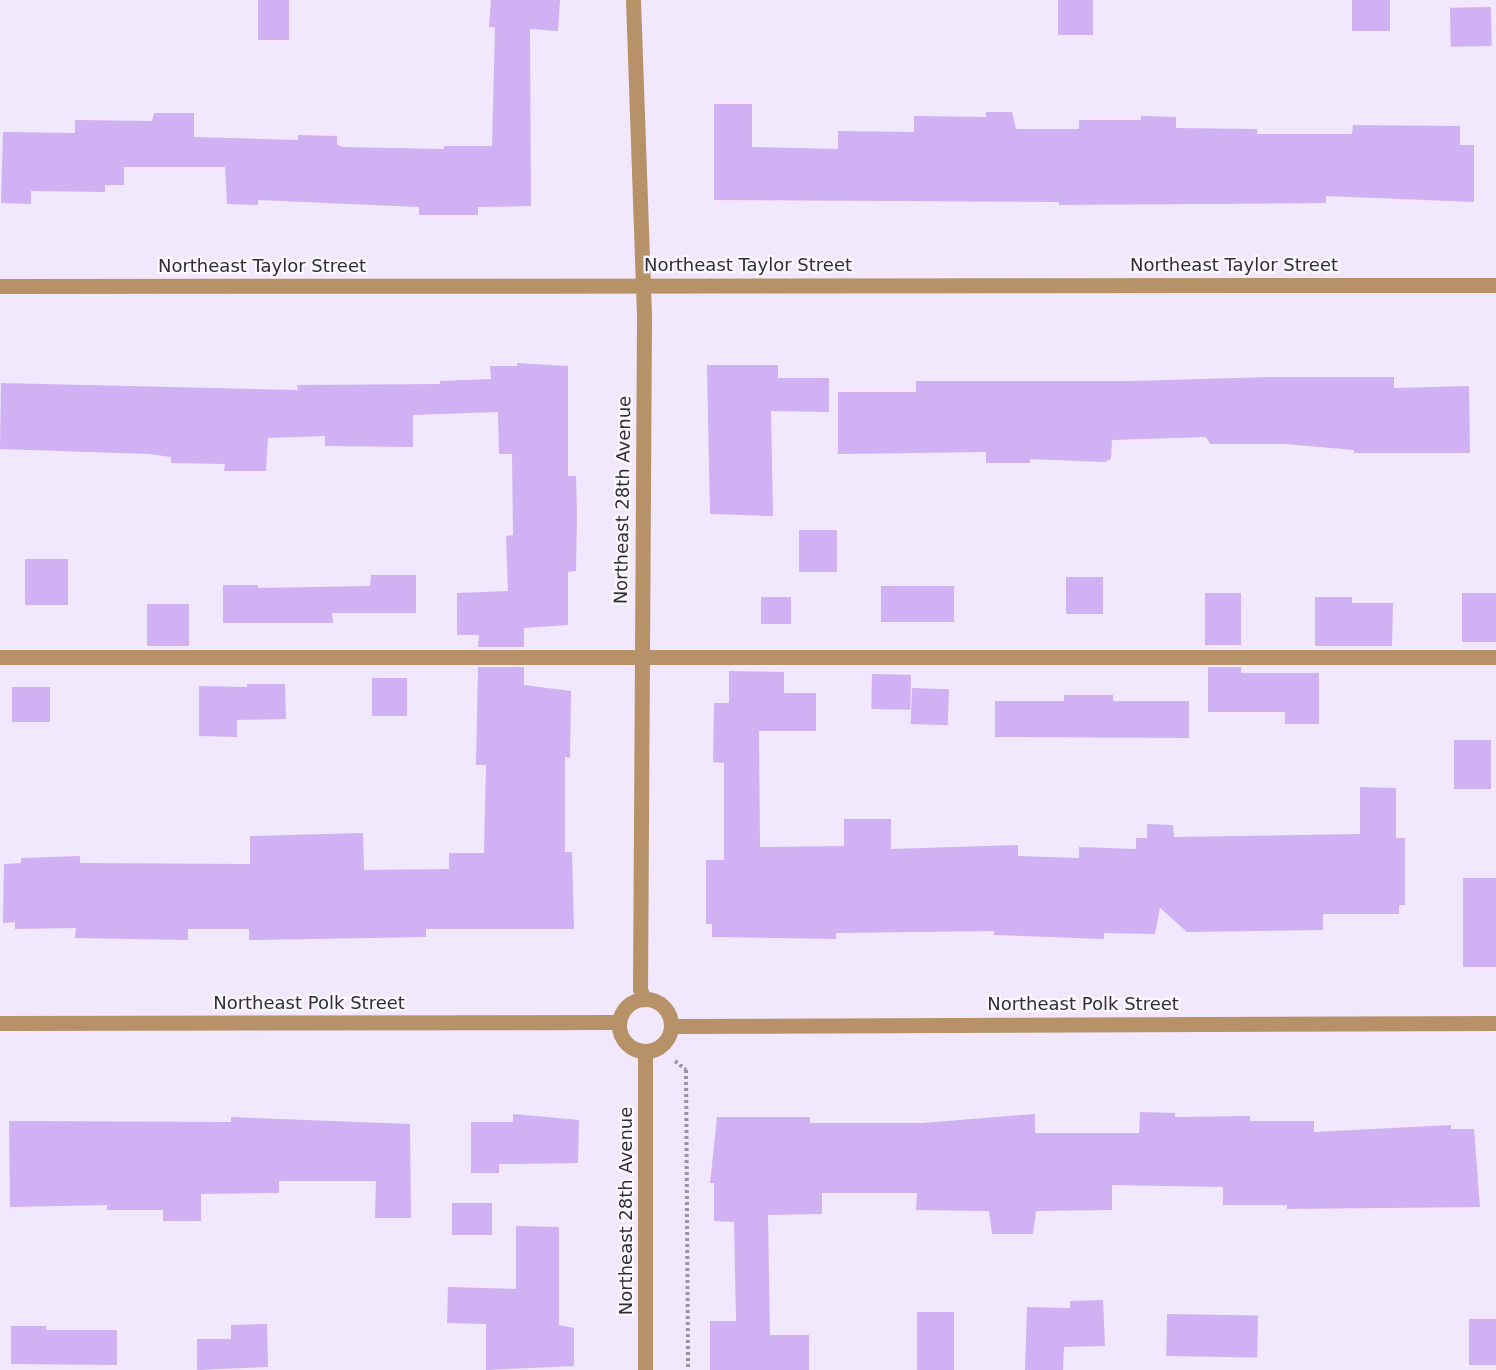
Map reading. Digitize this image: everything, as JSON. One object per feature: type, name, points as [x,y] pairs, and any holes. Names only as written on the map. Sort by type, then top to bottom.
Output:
[{"type":"street","name":"Northeast 28th Avenue","points":[[633,0],[643,284],[640,989],[644,999]]},
{"type":"street","name":"Northeast Taylor Street","points":[[0,286],[1496,285]]},
{"type":"street","points":[[0,657],[1496,657]]},
{"type":"street","points":[[644,999],[660,1004],[670,1017],[671,1026],[665,1041],[645,1051],[627,1045],[619,1022],[630,1003],[644,999]]},
{"type":"street","name":"Northeast Polk Street","points":[[0,1023],[619,1022]]},
{"type":"street","name":"Northeast Polk Street","points":[[671,1026],[1496,1023]]},
{"type":"street","name":"Northeast 28th Avenue","points":[[645,1051],[645,1370]]},
{"type":"path","points":[[675,1061],[686,1070],[688,1370]]},
{"type":"building","points":[[258,0],[289,0],[289,40],[258,40]]},
{"type":"building","points":[[491,0],[560,0],[558,31],[530,29],[531,206],[478,207],[478,215],[419,215],[419,207],[258,200],[258,205],[227,204],[225,167],[124,167],[124,185],[105,185],[105,192],[31,191],[31,204],[1,203],[3,132],[75,133],[75,120],[152,121],[154,113],[194,113],[194,137],[298,140],[298,135],[337,136],[337,145],[343,147],[444,149],[444,146],[492,146],[495,27],[489,27]]},
{"type":"building","points":[[1058,0],[1093,0],[1093,35],[1058,35]]},
{"type":"building","points":[[1352,0],[1390,0],[1390,31],[1352,31]]},
{"type":"building","points":[[1491,7],[1492,46],[1451,47],[1450,8]]},
{"type":"building","points":[[714,104],[752,104],[752,147],[838,149],[838,131],[914,132],[914,116],[986,117],[986,112],[1012,112],[1016,129],[1079,129],[1079,120],[1141,120],[1141,116],[1176,117],[1176,128],[1257,129],[1257,134],[1352,134],[1353,125],[1460,126],[1460,145],[1474,145],[1474,202],[1326,196],[1326,203],[1059,205],[1059,202],[714,200]]},
{"type":"building","points":[[517,363],[568,366],[568,476],[576,476],[577,513],[576,571],[568,572],[568,625],[524,628],[524,647],[478,647],[479,635],[457,635],[457,593],[508,591],[506,536],[513,535],[512,454],[499,454],[498,412],[413,415],[413,447],[325,446],[325,436],[268,438],[266,471],[224,471],[225,464],[171,463],[171,457],[149,454],[0,449],[1,383],[298,390],[297,385],[440,384],[440,381],[491,379],[490,366],[517,366]]},
{"type":"building","points":[[707,365],[778,365],[778,378],[829,378],[829,412],[771,411],[773,516],[710,514]]},
{"type":"building","points":[[1274,377],[1394,377],[1394,388],[1469,386],[1470,453],[1354,453],[1354,450],[1285,444],[1210,444],[1206,437],[1112,440],[1111,459],[1105,462],[1030,459],[1030,463],[986,463],[986,452],[838,454],[838,392],[916,392],[916,381],[1131,381]]},
{"type":"building","points":[[799,530],[837,530],[837,572],[799,572]]},
{"type":"building","points":[[25,559],[68,559],[68,605],[25,605]]},
{"type":"building","points":[[371,575],[416,575],[416,613],[332,613],[333,623],[223,623],[223,585],[258,585],[258,588],[370,586]]},
{"type":"building","points":[[1066,577],[1103,577],[1103,614],[1066,614]]},
{"type":"building","points":[[881,586],[954,586],[954,622],[881,622]]},
{"type":"building","points":[[1205,593],[1241,593],[1241,645],[1205,645]]},
{"type":"building","points":[[1462,593],[1496,593],[1496,642],[1462,642]]},
{"type":"building","points":[[761,597],[791,597],[791,624],[761,624]]},
{"type":"building","points":[[1315,597],[1352,597],[1352,603],[1393,603],[1392,646],[1315,646]]},
{"type":"building","points":[[147,604],[189,604],[189,646],[147,646]]},
{"type":"building","points":[[478,667],[524,667],[524,685],[571,691],[570,758],[565,757],[565,852],[572,852],[574,929],[426,929],[426,937],[249,940],[249,929],[188,929],[188,940],[75,938],[76,928],[15,929],[15,922],[3,923],[4,864],[21,863],[21,858],[80,856],[80,863],[250,864],[250,836],[363,833],[364,870],[449,869],[449,853],[484,853],[486,765],[476,765]]},
{"type":"building","points":[[1208,667],[1241,667],[1241,673],[1319,673],[1319,724],[1285,724],[1285,712],[1208,712]]},
{"type":"building","points":[[729,671],[784,672],[784,693],[816,693],[816,731],[759,731],[760,847],[844,846],[844,819],[891,819],[891,849],[1018,845],[1018,856],[1079,858],[1079,847],[1136,849],[1136,838],[1147,838],[1147,824],[1173,825],[1174,837],[1360,834],[1360,787],[1396,788],[1396,838],[1405,838],[1405,905],[1399,905],[1399,914],[1323,914],[1323,930],[1187,932],[1160,908],[1155,934],[1104,933],[1104,939],[994,935],[994,931],[836,933],[836,939],[712,937],[712,924],[706,924],[706,860],[724,860],[724,763],[713,762],[714,703],[729,703]]},
{"type":"building","points":[[872,674],[911,675],[910,710],[871,709]]},
{"type":"building","points":[[372,678],[407,678],[407,716],[372,716]]},
{"type":"building","points":[[247,684],[285,684],[286,719],[237,720],[237,737],[199,736],[199,686],[247,687]]},
{"type":"building","points":[[12,687],[50,687],[50,722],[12,722]]},
{"type":"building","points":[[912,688],[949,689],[948,725],[911,724]]},
{"type":"building","points":[[1064,695],[1113,695],[1113,701],[1189,701],[1189,738],[995,737],[995,701],[1064,701]]},
{"type":"building","points":[[1454,740],[1491,740],[1491,789],[1454,789]]},
{"type":"building","points":[[1463,878],[1496,878],[1496,967],[1463,967]]},
{"type":"building","points":[[1140,1112],[1175,1113],[1175,1117],[1250,1116],[1250,1121],[1314,1121],[1314,1132],[1451,1125],[1451,1129],[1474,1129],[1480,1207],[1287,1209],[1287,1205],[1223,1205],[1223,1187],[1112,1185],[1112,1210],[1036,1211],[1033,1234],[992,1234],[989,1211],[916,1210],[917,1193],[822,1193],[822,1214],[768,1215],[770,1335],[809,1335],[809,1370],[710,1370],[710,1321],[736,1321],[734,1222],[714,1221],[714,1183],[710,1183],[717,1117],[810,1117],[810,1123],[922,1123],[1035,1114],[1035,1133],[1139,1133]]},
{"type":"building","points":[[513,1114],[579,1120],[578,1163],[499,1164],[499,1173],[471,1173],[471,1122],[513,1122]]},
{"type":"building","points":[[231,1117],[410,1124],[411,1218],[375,1218],[376,1181],[279,1181],[279,1193],[201,1194],[201,1221],[163,1221],[163,1210],[107,1210],[107,1205],[10,1207],[9,1121],[231,1122]]},
{"type":"building","points":[[452,1203],[492,1203],[492,1235],[452,1235]]},
{"type":"building","points":[[516,1226],[559,1227],[559,1325],[574,1328],[574,1366],[486,1370],[486,1324],[447,1323],[448,1287],[516,1289]]},
{"type":"building","points":[[1103,1300],[1105,1346],[1064,1347],[1063,1370],[1025,1370],[1027,1307],[1070,1308],[1070,1301]]},
{"type":"building","points":[[917,1312],[954,1312],[954,1370],[917,1370]]},
{"type":"building","points":[[1167,1314],[1258,1316],[1257,1358],[1166,1356]]},
{"type":"building","points":[[1469,1319],[1496,1319],[1496,1365],[1469,1365]]},
{"type":"building","points":[[267,1324],[268,1367],[197,1370],[197,1339],[231,1339],[231,1325]]},
{"type":"building","points":[[11,1326],[46,1326],[46,1330],[117,1330],[117,1365],[11,1364]]}]
